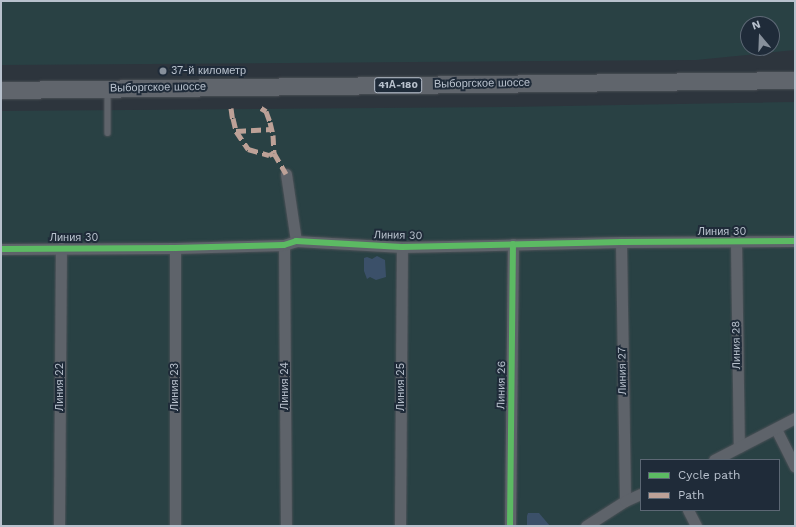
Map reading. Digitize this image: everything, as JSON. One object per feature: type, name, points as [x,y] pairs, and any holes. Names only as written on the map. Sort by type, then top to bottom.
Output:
[{"type":"main road","name":"Выборгское шоссе","points":[[1,90],[795,80]]},
{"type":"street","points":[[286,174],[296,241]]},
{"type":"street","name":"Линия 30","points":[[1,249],[175,248],[284,245],[296,241],[402,247],[621,242],[795,241]]},
{"type":"street","name":"Линия 27","points":[[621,242],[625,501]]},
{"type":"street","name":"Линия 28","points":[[736,242],[739,447]]},
{"type":"street","name":"Линия 26","points":[[510,526],[513,244]]},
{"type":"street","name":"Линия 24","points":[[284,245],[286,526]]},
{"type":"street","name":"Линия 25","points":[[400,526],[402,247]]},
{"type":"street","name":"Линия 22","points":[[59,526],[61,248]]},
{"type":"street","name":"Линия 23","points":[[175,248],[175,526]]},
{"type":"street","points":[[716,459],[795,418]]},
{"type":"street","points":[[776,429],[795,467]]},
{"type":"street","points":[[586,526],[625,501],[640,494]]},
{"type":"street","points":[[688,511],[696,526]]},
{"type":"lane","points":[[108,89],[108,133]]},
{"type":"green space","points":[[1,1],[795,1],[795,50],[780,52],[780,16],[740,16],[740,56],[696,60],[1,65]]},
{"type":"green space","points":[[795,102],[795,526],[1,526],[1,111],[506,107]]},
{"type":"water","points":[[377,256],[385,260],[386,277],[376,280],[370,277],[367,279],[364,271],[364,258],[367,257],[372,259]]},
{"type":"water","points":[[528,513],[539,513],[550,526],[527,526]]},
{"type":"marked path","points":[[231,108],[233,122]]},
{"type":"marked path","points":[[261,108],[266,111],[270,122],[273,135],[274,153],[286,174]]},
{"type":"marked path","points":[[233,118],[236,131],[248,149],[269,155],[274,153]]},
{"type":"marked path","points":[[236,131],[272,129]]},
{"type":"cycle path","points":[[1,249],[175,248],[284,245],[296,241],[402,247],[621,242],[795,241]]},
{"type":"cycle path","points":[[510,526],[513,244]]},
{"type":"place","name":"37-й километр","points":[[163,71]]}]
